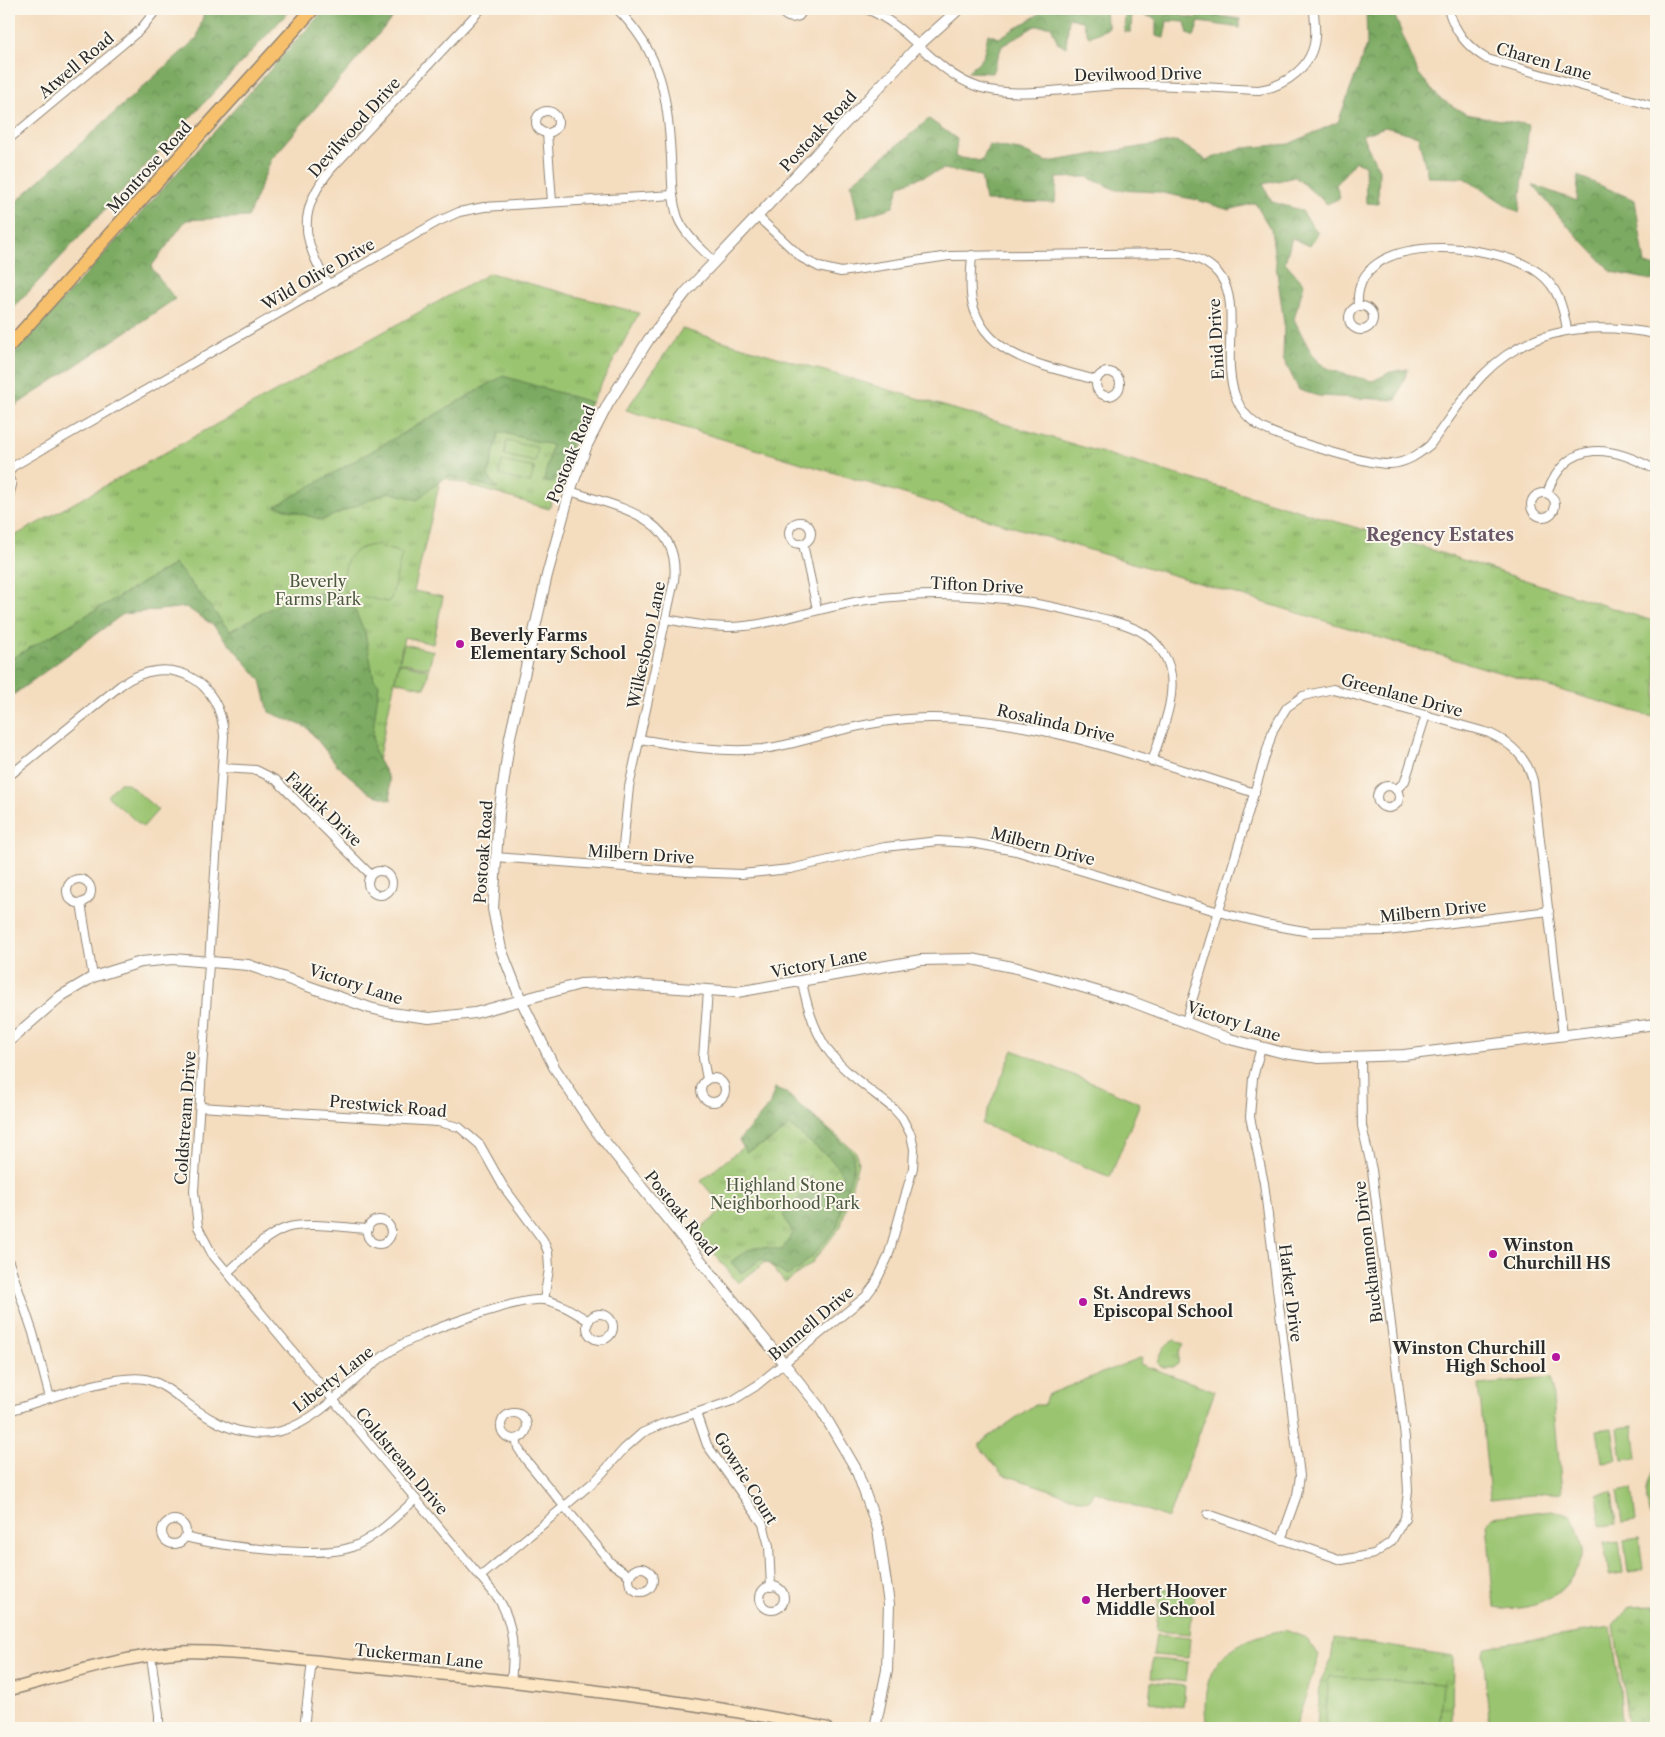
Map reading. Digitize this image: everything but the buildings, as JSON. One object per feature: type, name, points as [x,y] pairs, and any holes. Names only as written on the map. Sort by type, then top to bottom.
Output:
[{"type":"main road","name":"Montrose Road","points":[[9,346],[314,9]]},
{"type":"main road","name":"Tuckerman Lane","points":[[9,1690],[100,1666],[150,1656],[182,1652],[213,1652],[312,1661],[704,1706],[826,1728]]},
{"type":"street","name":"Atwell Road","points":[[9,140],[140,30],[157,9]]},
{"type":"street","name":"Devilwood Drive","points":[[328,284],[310,250],[307,221],[312,196],[332,168],[481,9]]},
{"type":"street","points":[[617,9],[643,39],[660,75],[669,114],[673,195],[683,227],[714,262]]},
{"type":"street","points":[[781,9],[785,16],[792,19],[799,16],[804,9]]},
{"type":"street","name":"Devilwood Drive","points":[[866,9],[889,20],[956,77],[977,86],[999,92],[1142,84],[1259,90],[1271,88],[1288,80],[1307,61],[1315,37],[1314,9]]},
{"type":"street","name":"Postoak Road","points":[[875,1728],[887,1670],[890,1632],[887,1577],[878,1529],[856,1469],[835,1431],[784,1364],[581,1111],[554,1066],[506,966],[496,930],[493,909],[495,857],[510,737],[550,565],[570,491],[587,445],[630,368],[686,292],[919,45],[959,9]]},
{"type":"street","name":"Charen Lane","points":[[1448,9],[1459,34],[1477,53],[1488,59],[1656,107]]},
{"type":"street","points":[[548,133],[552,202]]},
{"type":"street","name":"Wild Olive Drive","points":[[9,473],[12,467],[328,284],[437,222],[459,212],[484,207],[673,195]]},
{"type":"street","name":"Enid Drive","points":[[758,217],[802,258],[830,270],[850,271],[927,258],[972,255],[1176,253],[1200,260],[1218,275],[1227,290],[1231,307],[1232,387],[1237,401],[1246,414],[1258,425],[1274,433],[1373,462],[1399,463],[1421,453],[1430,445],[1471,389],[1499,361],[1538,338],[1567,330],[1614,327],[1656,334]]},
{"type":"street","points":[[1358,306],[1357,293],[1362,278],[1381,259],[1393,254],[1460,248],[1512,261],[1539,273],[1559,296],[1567,330]]},
{"type":"street","points":[[972,255],[971,287],[975,312],[986,332],[997,344],[1018,357],[1096,380]]},
{"type":"street","points":[[1547,493],[1556,474],[1570,460],[1597,450],[1620,452],[1656,470]]},
{"type":"street","points":[[9,478],[12,485],[9,495]]},
{"type":"street","name":"Wilkesboro Lane","points":[[570,491],[637,514],[662,532],[672,551],[675,576],[629,789],[621,866]]},
{"type":"street","points":[[803,544],[817,609]]},
{"type":"street","name":"Tifton Drive","points":[[666,619],[701,625],[744,626],[817,609],[894,597],[963,595],[993,597],[1051,606],[1136,630],[1154,641],[1161,649],[1170,670],[1172,682],[1170,698],[1152,762]]},
{"type":"street","name":"Coldstream Drive","points":[[9,776],[132,678],[148,672],[165,670],[176,672],[195,680],[208,690],[218,706],[224,725],[194,1190],[195,1216],[206,1246],[498,1598],[509,1619],[513,1640],[511,1683]]},
{"type":"street","name":"Greenlane Drive","points":[[1186,1021],[1269,741],[1278,720],[1288,706],[1303,696],[1325,690],[1340,690],[1489,733],[1511,745],[1522,757],[1533,781],[1564,1035]]},
{"type":"street","points":[[1396,790],[1407,775],[1426,715]]},
{"type":"street","name":"Rosalinda Drive","points":[[639,739],[705,750],[749,750],[795,743],[878,723],[930,718],[965,719],[1038,729],[1254,793]]},
{"type":"street","name":"Falkirk Drive","points":[[222,768],[256,770],[276,780],[372,875]]},
{"type":"street","name":"Milbern Drive","points":[[495,857],[701,873],[757,873],[790,869],[902,844],[938,841],[972,843],[1024,853],[1219,912],[1310,932],[1387,931],[1548,911]]},
{"type":"street","points":[[80,903],[93,976]]},
{"type":"street","name":"Victory Lane","points":[[9,1041],[61,996],[93,976],[117,968],[157,960],[209,960],[248,965],[267,970],[370,1008],[412,1016],[463,1016],[570,986],[590,983],[708,991],[757,990],[920,960],[972,959],[1035,972],[1139,1004],[1222,1036],[1261,1047],[1310,1057],[1360,1058],[1404,1055],[1656,1024]]},
{"type":"street","name":"Bunnell Drive","points":[[480,1577],[597,1479],[624,1449],[642,1433],[662,1424],[732,1401],[756,1386],[858,1304],[874,1284],[888,1257],[914,1158],[911,1135],[900,1116],[839,1065],[824,1048],[812,1024],[802,982]]},
{"type":"street","points":[[707,1079],[704,1058],[708,991]]},
{"type":"street","name":"Harker Drive","points":[[1261,1047],[1253,1078],[1250,1117],[1264,1184],[1300,1476],[1297,1495],[1281,1540]]},
{"type":"street","name":"Buckhannon Drive","points":[[1208,1514],[1333,1559],[1362,1558],[1374,1554],[1391,1542],[1404,1518],[1407,1506],[1408,1474],[1405,1429],[1372,1170],[1362,1126],[1360,1058]]},
{"type":"street","name":"Prestwick Road","points":[[200,1107],[438,1122],[459,1127],[480,1145],[503,1186],[543,1240],[548,1252],[549,1269],[544,1300]]},
{"type":"street","points":[[228,1272],[264,1241],[286,1228],[300,1225],[368,1229]]},
{"type":"street","points":[[9,1262],[32,1333],[50,1398]]},
{"type":"street","points":[[544,1300],[589,1320]]},
{"type":"street","name":"Liberty Lane","points":[[9,1411],[50,1398],[117,1381],[146,1379],[164,1386],[207,1418],[220,1425],[232,1430],[257,1434],[269,1433],[293,1426],[310,1417],[377,1361],[418,1336],[512,1304],[544,1300]]},
{"type":"street","name":"Gowrie Court","points":[[696,1414],[707,1445],[763,1524],[769,1546],[771,1587]]},
{"type":"street","points":[[516,1439],[518,1448],[526,1460],[611,1563],[630,1576]]},
{"type":"street","points":[[185,1537],[297,1552],[336,1551],[352,1547],[366,1540],[416,1499]]},
{"type":"street","points":[[150,1656],[159,1715],[159,1728]]},
{"type":"street","points":[[304,1728],[312,1661]]},
{"type":"green space","points":[[205,9],[291,9],[9,313],[9,208],[197,38]]},
{"type":"green space","points":[[325,9],[400,9],[271,160],[248,217],[186,220],[151,267],[175,299],[9,410],[9,359]]},
{"type":"green space","points":[[1040,9],[1077,9],[1081,11],[1081,9],[1108,9],[1105,14],[1109,28],[1089,37],[1082,21],[1069,18],[1066,47],[1058,43],[1051,26],[1035,26],[1002,46],[992,73],[967,72],[983,58],[988,34],[999,38],[1039,14]]},
{"type":"green space","points":[[1125,9],[1177,9],[1182,16],[1195,18],[1200,13],[1240,19],[1240,28],[1199,22],[1194,37],[1188,34],[1185,22],[1167,21],[1164,38],[1156,36],[1156,19],[1132,11],[1131,32],[1124,32]]},
{"type":"green space","points":[[1366,9],[1392,9],[1418,73],[1439,98],[1466,114],[1529,125],[1519,213],[1464,178],[1428,177],[1418,136],[1385,127],[1362,135],[1379,170],[1378,204],[1366,203],[1365,165],[1355,161],[1336,185],[1340,198],[1327,204],[1295,177],[1263,184],[1272,202],[1301,210],[1318,233],[1310,246],[1292,238],[1285,262],[1304,284],[1294,319],[1311,351],[1322,365],[1328,368],[1343,374],[1373,381],[1390,372],[1408,369],[1396,400],[1318,396],[1299,390],[1283,358],[1284,323],[1271,230],[1255,203],[1229,210],[1197,200],[1158,192],[1116,190],[1087,177],[1057,178],[1055,203],[985,201],[981,176],[944,169],[900,185],[893,207],[858,218],[851,183],[929,119],[957,139],[955,157],[982,161],[989,145],[1020,150],[1047,162],[1177,141],[1206,160],[1243,148],[1289,144],[1338,122],[1367,45]]},
{"type":"green space","points":[[1578,176],[1635,200],[1645,264],[1656,267],[1656,281],[1612,272],[1563,221],[1533,185],[1577,201]]},
{"type":"green space","name":"Beverly Farms Park","points":[[490,273],[639,313],[582,420],[549,509],[441,477],[414,591],[443,597],[433,644],[404,637],[371,794],[339,767],[175,564],[9,660],[9,539]]},
{"type":"green space","points":[[682,329],[1419,546],[1656,622],[1656,710],[1653,717],[1388,640],[626,410]]},
{"type":"green space","points":[[503,376],[590,402],[553,483],[544,481],[552,445],[499,432],[488,476],[498,489],[448,476],[418,500],[389,492],[322,520],[276,506]]},
{"type":"green space","points":[[507,441],[538,448],[535,462],[504,455]]},
{"type":"green space","points":[[502,461],[534,468],[530,483],[499,475]]},
{"type":"green space","points":[[374,545],[402,553],[391,599],[387,602],[344,592],[344,574],[348,560],[357,550]]},
{"type":"green space","points":[[175,564],[230,631],[286,600],[335,590],[354,608],[365,633],[374,679],[379,684],[373,731],[374,752],[389,779],[391,800],[371,794],[339,767],[308,728],[269,712],[261,680],[213,625],[186,607],[123,614],[9,698],[9,660]]},
{"type":"green space","points":[[404,644],[433,651],[429,668],[399,662]]},
{"type":"green space","points":[[399,663],[429,670],[425,688],[395,681]]},
{"type":"green space","points":[[119,783],[127,783],[158,810],[143,827],[107,796]]},
{"type":"green space","points":[[1013,1050],[1140,1103],[1110,1177],[982,1124]]},
{"type":"green space","points":[[775,1088],[785,1092],[853,1153],[854,1166],[837,1227],[800,1268],[787,1276],[762,1259],[741,1273],[731,1262],[755,1248],[782,1250],[793,1233],[783,1215],[798,1200],[812,1176],[809,1190],[817,1195],[833,1192],[843,1175],[831,1159],[790,1126],[768,1142],[746,1152],[739,1140],[769,1106]]},
{"type":"green space","name":"Highland Stone Neighborhood Park","points":[[797,1103],[856,1152],[858,1163],[841,1226],[811,1264],[785,1283],[767,1261],[738,1283],[697,1232],[724,1209],[701,1181]]},
{"type":"green space","points":[[1175,1340],[1184,1344],[1179,1352],[1178,1364],[1174,1367],[1161,1367],[1158,1363],[1165,1346]]},
{"type":"green space","points":[[1142,1357],[1140,1364],[1215,1391],[1168,1518],[1093,1491],[1089,1501],[1081,1500],[1002,1474],[980,1447],[980,1443],[1034,1405],[1044,1405],[1047,1395]]},
{"type":"green space","points":[[1551,1378],[1562,1492],[1490,1499],[1479,1385]]},
{"type":"green space","points":[[1633,1426],[1637,1458],[1622,1460],[1618,1428]]},
{"type":"green space","points":[[1612,1428],[1617,1460],[1602,1462],[1597,1430]]},
{"type":"green space","points":[[1656,1465],[1656,1528],[1647,1504],[1647,1489]]},
{"type":"green space","points":[[1632,1489],[1636,1521],[1622,1523],[1617,1492]]},
{"type":"green space","points":[[1612,1492],[1616,1524],[1601,1526],[1597,1494]]},
{"type":"green space","points":[[1552,1510],[1571,1516],[1578,1530],[1582,1545],[1582,1556],[1576,1570],[1561,1590],[1541,1602],[1518,1608],[1494,1607],[1487,1523],[1492,1517]]},
{"type":"green space","points":[[1639,1538],[1643,1570],[1628,1572],[1624,1540]]},
{"type":"green space","points":[[1619,1541],[1623,1573],[1609,1575],[1604,1543]]},
{"type":"green space","points":[[1160,1588],[1195,1591],[1193,1611],[1158,1607]]},
{"type":"green space","points":[[1656,1605],[1656,1728],[1629,1728],[1614,1625],[1630,1606]]},
{"type":"green space","points":[[1158,1611],[1192,1615],[1190,1634],[1156,1631]]},
{"type":"green space","points":[[1611,1627],[1620,1688],[1622,1728],[1490,1728],[1483,1653],[1486,1647]]},
{"type":"green space","points":[[1285,1630],[1306,1638],[1319,1656],[1295,1728],[1232,1728],[1206,1721],[1205,1701],[1208,1684],[1214,1669],[1223,1657],[1234,1647],[1249,1640]]},
{"type":"green space","points":[[1156,1635],[1190,1638],[1188,1658],[1153,1655]]},
{"type":"green space","points":[[1334,1638],[1453,1656],[1452,1728],[1317,1728],[1320,1682],[1331,1661]]},
{"type":"green space","points":[[1153,1659],[1188,1662],[1186,1682],[1151,1678]]},
{"type":"green space","points":[[1329,1676],[1443,1684],[1439,1728],[1325,1728]]},
{"type":"green space","points":[[1151,1682],[1185,1686],[1183,1706],[1149,1702]]},
{"type":"place","name":"Beverly Farms Elementary School","points":[[460,644]]},
{"type":"place","name":"Winston Churchill HS","points":[[1493,1254]]},
{"type":"place","name":"St. Andrews Episcopal School","points":[[1083,1302]]},
{"type":"place","name":"Winston Churchill High School","points":[[1556,1357]]},
{"type":"place","name":"Herbert Hoover Middle School","points":[[1086,1600]]},
{"type":"district","name":"Regency Estates","points":[[1440,535]]}]
